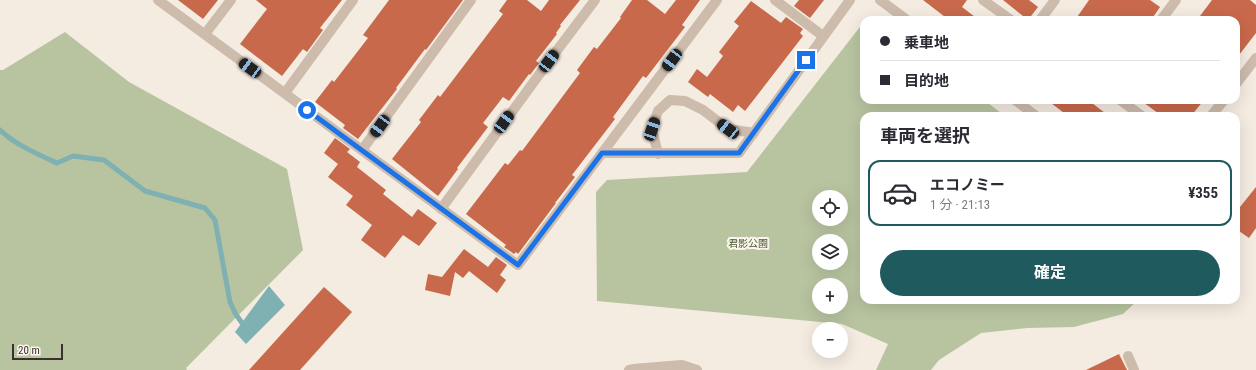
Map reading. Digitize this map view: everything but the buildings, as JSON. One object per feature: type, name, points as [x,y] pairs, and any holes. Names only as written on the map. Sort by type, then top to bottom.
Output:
[{"type":"street","points":[[158,0],[518,265],[717,0]]},
{"type":"street","points":[[205,34],[231,0]]},
{"type":"street","points":[[285,93],[353,0]]},
{"type":"street","points":[[362,150],[471,0]]},
{"type":"street","points":[[442,209],[595,0]]},
{"type":"street","points":[[775,0],[823,36]]},
{"type":"street","points":[[602,153],[739,153],[850,0]]},
{"type":"street","points":[[880,0],[902,16]]},
{"type":"street","points":[[983,0],[1005,16]]},
{"type":"street","points":[[1043,16],[1055,0]]},
{"type":"street","points":[[1164,16],[1176,0]]},
{"type":"street","points":[[1240,79],[1256,58]]},
{"type":"street","points":[[658,154],[652,129],[658,111],[670,100],[685,102],[703,110],[728,129],[754,132]]},
{"type":"street","points":[[1020,104],[1031,112]]},
{"type":"street","points":[[1126,104],[1136,112]]},
{"type":"street","points":[[1214,112],[1221,104]]},
{"type":"street","points":[[1128,356],[1134,370]]},
{"type":"street","points":[[629,370],[682,365],[697,370]]},
{"type":"green space","name":"君影公園","points":[[860,27],[860,104],[989,104],[1000,112],[860,112],[860,304],[1134,304],[1123,314],[1074,327],[1027,328],[981,333],[939,360],[931,370],[876,370],[888,344],[848,327],[848,322],[821,322],[597,301],[596,192],[607,180],[747,172]]},
{"type":"green space","points":[[65,32],[129,82],[287,169],[303,250],[186,368],[187,370],[0,370],[0,70],[3,70]]},
{"type":"water","points":[[269,286],[285,305],[246,344],[235,332]]},
{"type":"waterway","points":[[0,130],[20,145],[57,163],[73,156],[104,160],[145,191],[205,208],[215,220],[230,302],[242,323]]},
{"type":"route","points":[[307,110],[518,265],[602,153],[739,153],[806,60]]}]
